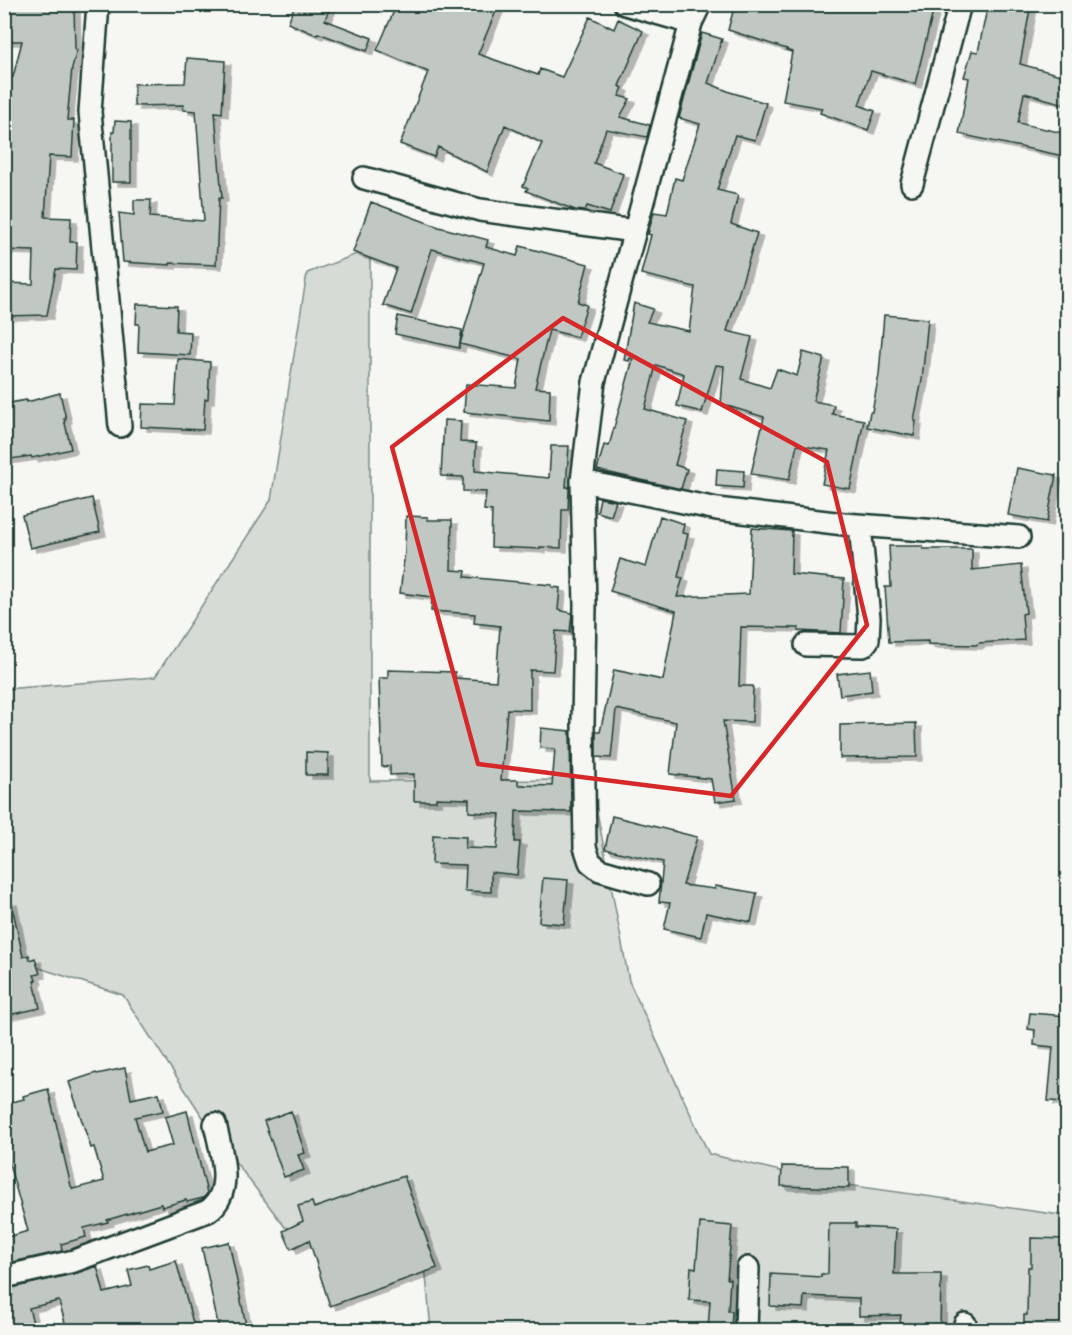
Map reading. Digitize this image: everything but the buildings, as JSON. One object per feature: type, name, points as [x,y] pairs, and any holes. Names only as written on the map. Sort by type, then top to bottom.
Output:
[{"type":"street","points":[[98,4],[90,112],[120,426]]},
{"type":"street","points":[[625,4],[696,14],[594,382],[582,481],[585,605],[583,724],[585,847],[590,862],[600,870],[648,884]]},
{"type":"street","points":[[912,184],[960,4]]},
{"type":"street","points":[[364,178],[480,210],[634,231]]},
{"type":"street","points":[[582,481],[717,509],[860,526],[1019,537]]},
{"type":"street","points":[[806,645],[863,646],[868,640],[869,618],[860,526]]},
{"type":"street","points":[[4,1277],[74,1261],[208,1212],[218,1205],[222,1196],[223,1162],[215,1124]]},
{"type":"street","points":[[746,1330],[748,1268]]},
{"type":"highlighted area","points":[[563,318],[827,462],[867,625],[731,796],[478,764],[392,447]]},
{"type":"shaded area","points":[[370,249],[370,781],[591,780],[629,981],[709,1154],[826,1182],[1067,1216],[1067,1330],[431,1330],[425,1265],[285,1227],[212,1131],[123,995],[5,957],[5,689],[155,677],[271,500],[307,273]]}]
